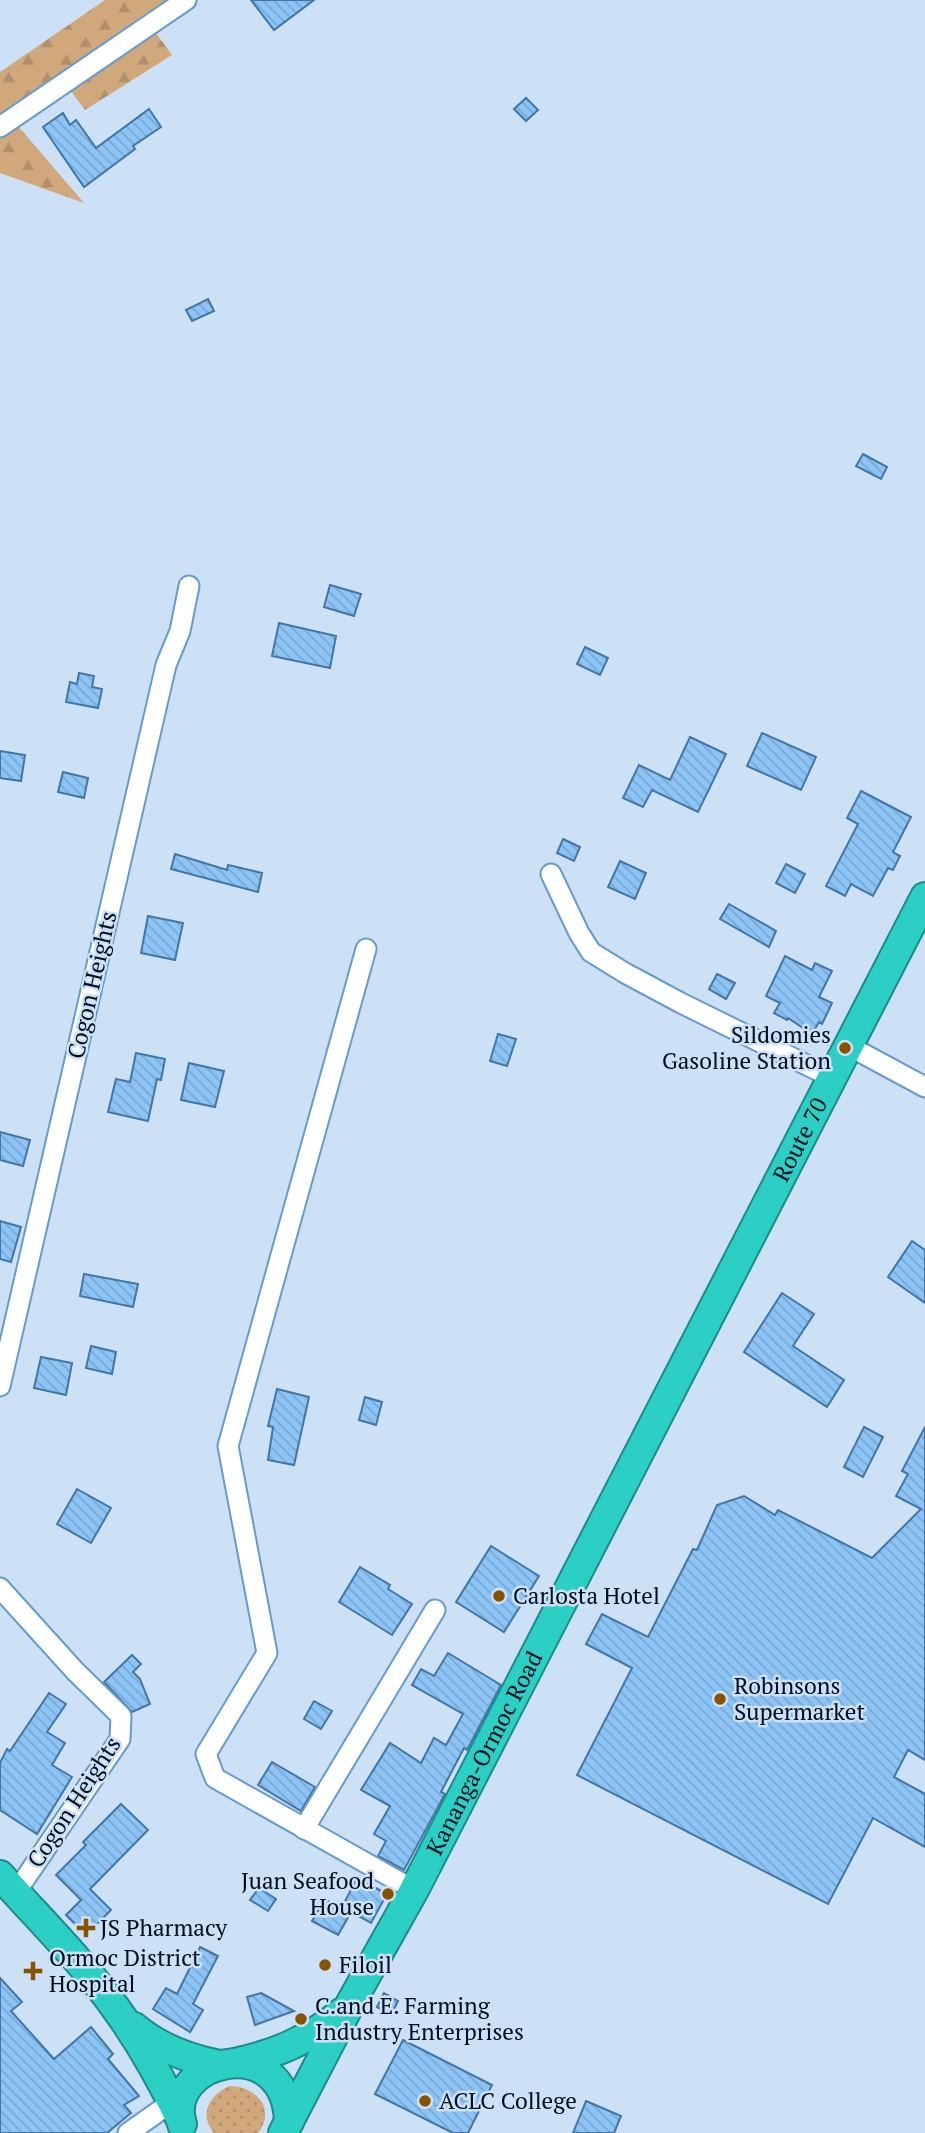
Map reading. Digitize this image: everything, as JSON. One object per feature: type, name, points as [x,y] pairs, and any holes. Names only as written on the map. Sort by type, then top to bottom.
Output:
[{"type":"highway","name":"Route 70","points":[[674,1382],[925,897]]},
{"type":"highway","name":"Kananga-Ormoc Road","points":[[286,2127],[414,1890],[674,1382]]},
{"type":"highway","points":[[8,1883],[136,2029],[162,2046],[190,2058],[248,2064],[270,2076],[285,2097],[286,2127]]},
{"type":"highway","points":[[179,2118],[184,2097],[195,2078],[207,2070],[262,2057],[308,2038],[349,2006]]},
{"type":"highway","points":[[118,2011],[179,2118]]},
{"type":"street","points":[[0,127],[186,0]]},
{"type":"street","name":"Cogon Heights","points":[[0,1386],[166,665],[180,631],[189,586]]},
{"type":"street","points":[[551,874],[591,952],[681,1003],[831,1077]]},
{"type":"street","points":[[366,949],[228,1446],[267,1653],[206,1754],[215,1778],[414,1890]]},
{"type":"street","points":[[847,1045],[925,1087]]},
{"type":"street","name":"Cogon Heights","points":[[0,1588],[75,1671],[121,1716],[120,1739],[8,1883]]},
{"type":"street","points":[[304,1829],[435,1610]]},
{"type":"street","points":[[128,2133],[179,2118]]},
{"type":"green space","points":[[105,0],[186,0],[150,25],[172,55],[85,110],[65,83],[12,119],[84,203],[0,173],[0,72]]},
{"type":"green space","points":[[229,2086],[247,2090],[260,2100],[265,2115],[258,2133],[214,2133],[209,2126],[208,2106],[216,2094]]},
{"type":"building","points":[[251,0],[314,0],[274,30]]},
{"type":"building","points":[[526,98],[538,110],[526,121],[514,109]]},
{"type":"building","points":[[149,109],[161,127],[133,146],[135,149],[84,187],[43,127],[63,113],[70,125],[76,120],[96,148]]},
{"type":"building","points":[[208,299],[214,311],[192,321],[186,310]]},
{"type":"building","points":[[863,454],[887,467],[881,479],[856,466]]},
{"type":"building","points":[[330,585],[361,594],[354,616],[324,607]]},
{"type":"building","points":[[279,623],[336,636],[330,668],[272,656]]},
{"type":"building","points":[[585,647],[608,658],[600,675],[577,664]]},
{"type":"building","points":[[79,673],[94,676],[92,687],[102,689],[98,708],[66,702],[70,682],[77,684]]},
{"type":"building","points":[[762,733],[816,757],[801,790],[747,766]]},
{"type":"building","points":[[690,737],[726,754],[698,812],[652,790],[643,807],[623,798],[639,765],[670,780]]},
{"type":"building","points":[[0,751],[25,755],[21,781],[0,778]]},
{"type":"building","points":[[63,772],[88,778],[84,798],[58,792]]},
{"type":"building","points":[[861,791],[911,817],[893,852],[900,856],[893,870],[888,868],[873,896],[851,884],[845,896],[826,886],[858,824],[847,818]]},
{"type":"building","points":[[563,839],[580,847],[574,861],[557,853]]},
{"type":"building","points":[[175,854],[227,870],[228,865],[262,873],[258,892],[171,869]]},
{"type":"building","points":[[620,861],[646,873],[635,899],[608,887]]},
{"type":"building","points":[[786,864],[805,874],[795,893],[776,883]]},
{"type":"building","points":[[729,904],[776,931],[769,947],[720,919]]},
{"type":"building","points":[[148,916],[183,923],[175,960],[141,953]]},
{"type":"building","points":[[785,956],[812,970],[815,963],[832,971],[819,997],[832,1003],[822,1024],[819,1022],[812,1034],[788,1018],[787,1020],[774,1013],[780,1003],[766,996]]},
{"type":"building","points":[[717,974],[735,983],[726,999],[709,989]]},
{"type":"building","points":[[498,1034],[516,1039],[507,1066],[490,1061]]},
{"type":"building","points":[[136,1053],[165,1059],[161,1080],[157,1079],[148,1121],[108,1112],[116,1079],[130,1082]]},
{"type":"building","points":[[189,1063],[224,1071],[215,1107],[181,1100]]},
{"type":"building","points":[[0,1132],[30,1140],[23,1166],[0,1160]]},
{"type":"building","points":[[0,1221],[21,1227],[11,1262],[0,1259]]},
{"type":"building","points":[[912,1241],[925,1250],[925,1303],[888,1277]]},
{"type":"building","points":[[84,1274],[138,1284],[133,1307],[80,1296]]},
{"type":"building","points":[[782,1293],[814,1314],[793,1346],[844,1380],[827,1407],[744,1352]]},
{"type":"building","points":[[91,1346],[116,1352],[112,1374],[86,1368]]},
{"type":"building","points":[[41,1357],[72,1363],[66,1395],[34,1388]]},
{"type":"building","points":[[277,1389],[309,1397],[294,1465],[268,1460],[273,1427],[268,1426]]},
{"type":"building","points":[[365,1397],[382,1402],[376,1425],[359,1420]]},
{"type":"building","points":[[864,1427],[883,1437],[863,1477],[844,1467]]},
{"type":"building","points":[[925,1427],[925,1760],[908,1750],[894,1777],[925,1794],[925,1847],[873,1818],[828,1904],[577,1775],[632,1668],[586,1644],[602,1614],[648,1637],[693,1549],[697,1550],[717,1505],[744,1496],[775,1515],[778,1510],[872,1558],[921,1509],[896,1496],[908,1474],[902,1471]]},
{"type":"building","points":[[77,1489],[111,1508],[91,1543],[57,1524]]},
{"type":"building","points":[[491,1546],[539,1576],[504,1632],[456,1602]]},
{"type":"building","points":[[360,1567],[390,1585],[388,1589],[412,1604],[392,1635],[339,1602]]},
{"type":"building","points":[[448,1653],[501,1685],[467,1750],[464,1748],[441,1792],[445,1794],[404,1870],[378,1856],[386,1841],[374,1834],[390,1806],[361,1790],[390,1743],[421,1763],[434,1738],[446,1745],[463,1714],[412,1685],[421,1669],[434,1676]]},
{"type":"building","points":[[132,1655],[141,1664],[133,1672],[140,1679],[150,1704],[132,1712],[104,1682]]},
{"type":"building","points":[[49,1693],[66,1704],[47,1732],[65,1743],[52,1765],[72,1777],[37,1834],[0,1810],[0,1763],[7,1749],[10,1751]]},
{"type":"building","points":[[314,1701],[332,1711],[321,1729],[304,1719]]},
{"type":"building","points":[[272,1762],[315,1787],[301,1811],[258,1785]]},
{"type":"building","points":[[121,1804],[148,1830],[90,1889],[111,1910],[86,1935],[66,1915],[81,1900],[56,1875],[86,1845],[83,1842]]},
{"type":"building","points":[[357,1878],[387,1894],[371,1923],[342,1907]]},
{"type":"building","points":[[259,1888],[276,1899],[268,1911],[250,1900]]},
{"type":"building","points":[[325,1899],[350,1914],[338,1935],[312,1921]]},
{"type":"building","points":[[200,1947],[218,1956],[193,2004],[203,2010],[190,2032],[153,2009],[166,1988],[177,1994]]},
{"type":"building","points":[[0,1978],[22,2002],[11,2011],[54,2059],[91,2027],[113,2054],[108,2059],[139,2096],[124,2105],[131,2113],[107,2133],[0,2133]]},
{"type":"building","points":[[261,1993],[294,2011],[255,2025],[247,1997]]},
{"type":"building","points":[[384,1993],[398,2001],[391,2015],[377,2007]]},
{"type":"building","points":[[403,2040],[492,2085],[468,2133],[453,2133],[375,2094]]},
{"type":"building","points":[[586,2101],[621,2116],[614,2133],[573,2133]]},
{"type":"place","name":"Sildomies Gasoline Station","points":[[845,1048]]},
{"type":"place","name":"Carlosta Hotel","points":[[499,1596]]},
{"type":"place","name":"Robinsons Supermarket","points":[[720,1699]]},
{"type":"place","name":"Juan Seafood House","points":[[388,1894]]},
{"type":"place","name":"JS Pharmacy","points":[[86,1928]]},
{"type":"place","name":"Filoil","points":[[325,1965]]},
{"type":"place","name":"Ormoc District Hospital","points":[[33,1971]]},
{"type":"place","name":"C.and E. Farming Industry Enterprises","points":[[301,2019]]},
{"type":"place","name":"ACLC College","points":[[425,2101]]}]
